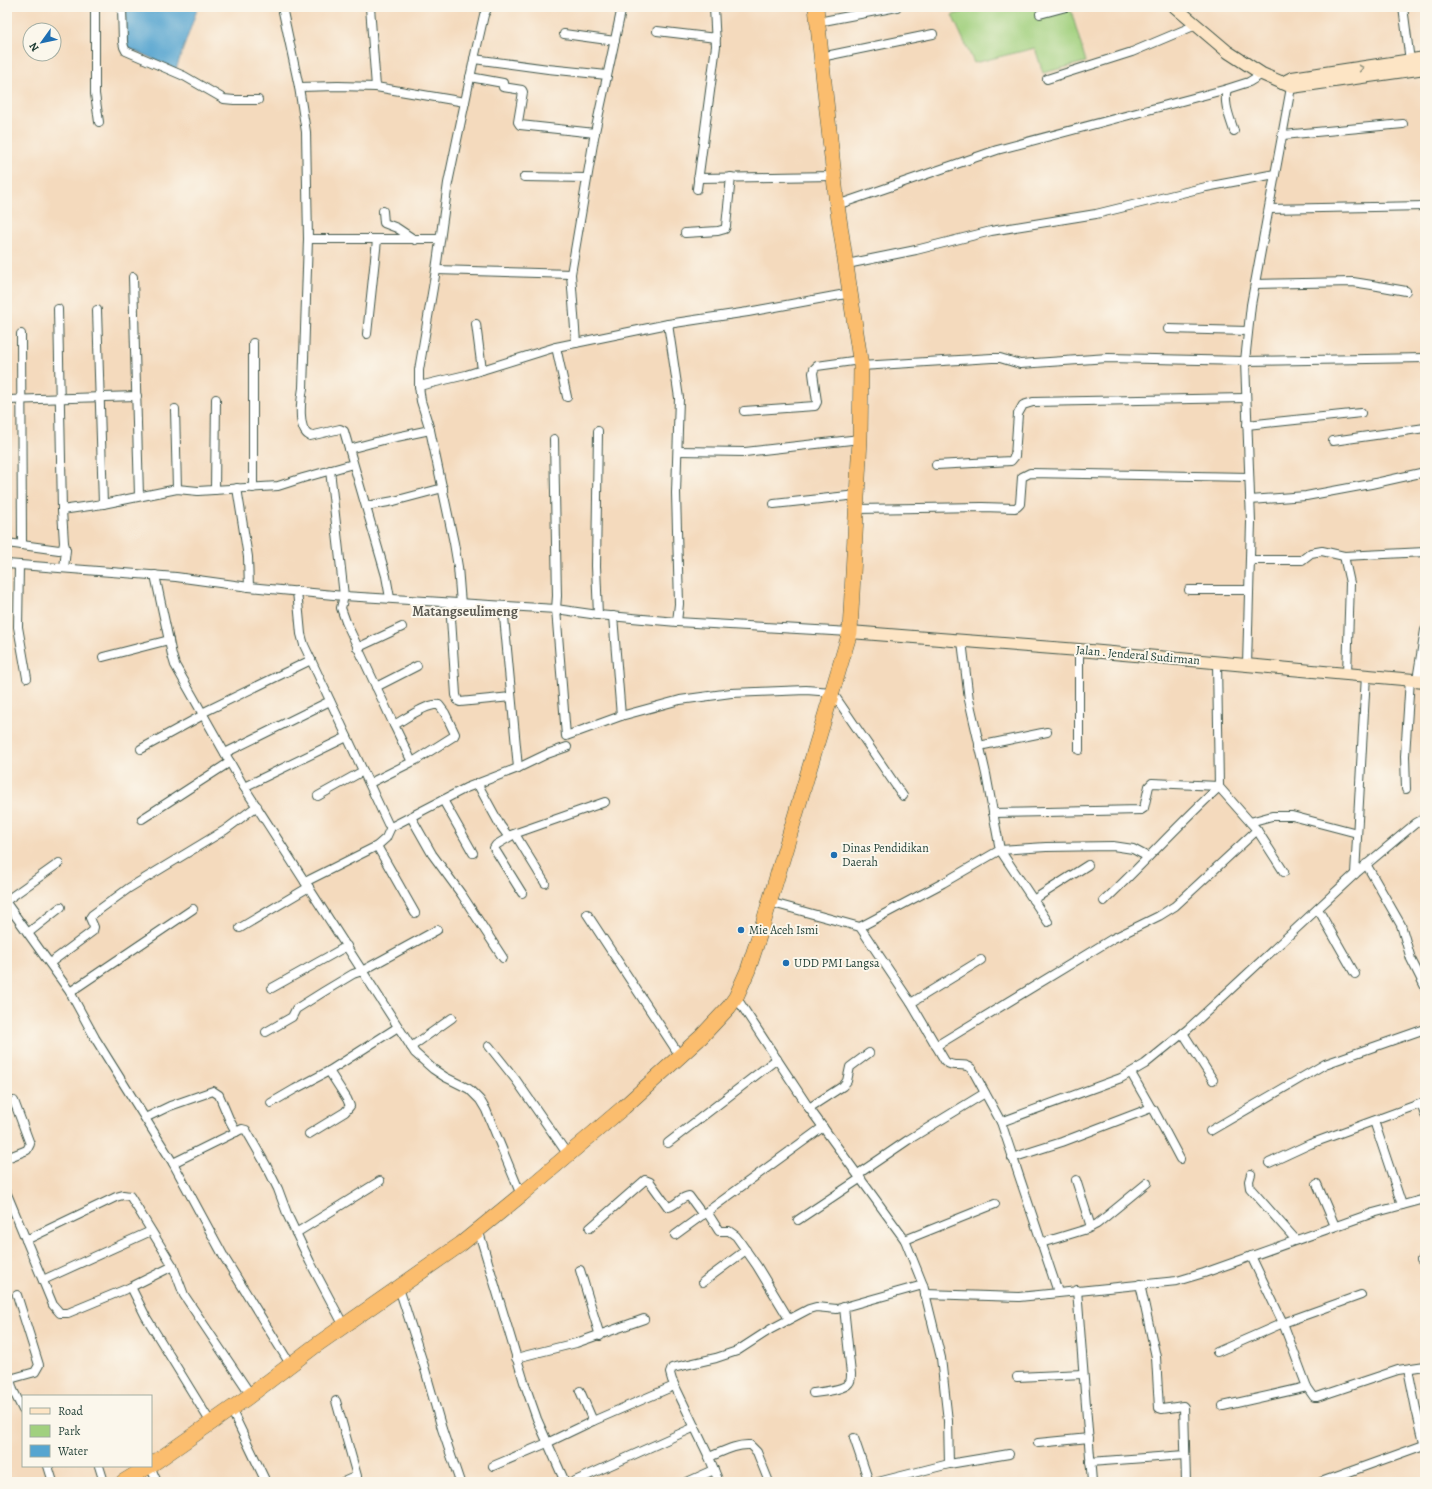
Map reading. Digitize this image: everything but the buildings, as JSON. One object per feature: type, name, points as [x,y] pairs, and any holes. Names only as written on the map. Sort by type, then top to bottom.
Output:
[{"type":"highway","points":[[152,1465],[251,1395],[290,1364],[399,1288],[521,1195],[715,1024],[736,997],[748,970],[850,632],[860,439],[861,363],[837,205],[817,14]]},
{"type":"highway","points":[[123,1482],[148,1467]]},
{"type":"street","points":[[95,7],[95,94],[98,122]]},
{"type":"street","points":[[122,7],[123,46],[126,50],[184,76],[224,99],[258,100]]},
{"type":"street","points":[[282,7],[299,87],[306,132],[308,239],[303,388],[301,406],[302,426],[306,434],[310,436],[343,430],[386,576],[390,598]]},
{"type":"street","points":[[370,7],[376,87]]},
{"type":"street","points":[[460,600],[454,543],[430,430],[421,401],[419,386],[419,361],[436,270],[448,183],[484,15],[488,7]]},
{"type":"street","points":[[576,343],[571,274],[595,133],[622,7]]},
{"type":"street","points":[[697,189],[716,46],[714,7]]},
{"type":"street","points":[[817,14],[897,7]]},
{"type":"street","points":[[1040,14],[1066,7]]},
{"type":"street","points":[[1175,7],[1228,52],[1262,74],[1288,83],[1425,68]]},
{"type":"street","points":[[1403,7],[1410,60]]},
{"type":"street","points":[[1047,79],[1132,52],[1196,25]]},
{"type":"street","points":[[657,31],[716,38]]},
{"type":"street","points":[[564,34],[615,41]]},
{"type":"street","points":[[821,57],[934,34]]},
{"type":"street","points":[[1288,83],[1425,58]]},
{"type":"street","points":[[474,59],[607,75]]},
{"type":"street","points":[[837,205],[997,150],[1227,89],[1249,82],[1262,74]]},
{"type":"street","points":[[470,77],[496,81],[503,83],[503,87],[522,90],[523,92],[518,122],[520,125],[595,133]]},
{"type":"street","points":[[1247,665],[1250,500],[1245,361],[1255,284],[1283,134],[1288,83]]},
{"type":"street","points":[[299,87],[376,87],[465,102]]},
{"type":"street","points":[[1227,89],[1225,94],[1227,108],[1234,131]]},
{"type":"street","points":[[1283,134],[1403,124]]},
{"type":"street","points":[[847,264],[916,250],[991,231],[1096,214],[1206,187],[1275,174]]},
{"type":"street","points":[[698,178],[834,176]]},
{"type":"street","points":[[524,177],[587,178]]},
{"type":"street","points":[[685,233],[718,231],[725,229],[731,177]]},
{"type":"street","points":[[1269,209],[1425,206]]},
{"type":"street","points":[[383,211],[383,221],[386,224],[397,228],[415,240]]},
{"type":"street","points":[[308,239],[440,239]]},
{"type":"street","points":[[367,334],[377,240]]},
{"type":"street","points":[[436,270],[571,274]]},
{"type":"street","points":[[133,277],[139,496]]},
{"type":"street","points":[[1255,284],[1353,282],[1372,284],[1406,292]]},
{"type":"street","points":[[419,386],[466,375],[556,347],[668,324],[748,312],[851,293]]},
{"type":"street","points":[[58,309],[62,510],[66,550],[64,568]]},
{"type":"street","points":[[97,310],[103,504]]},
{"type":"street","points":[[476,324],[482,370]]},
{"type":"street","points":[[668,324],[679,398],[676,493],[679,604],[677,620]]},
{"type":"street","points":[[1168,329],[1248,331]]},
{"type":"street","points":[[20,334],[22,399],[22,544]]},
{"type":"street","points":[[253,344],[253,488]]},
{"type":"street","points":[[556,347],[567,398]]},
{"type":"street","points":[[744,411],[815,406],[817,402],[813,372],[817,366],[992,358],[1020,364],[1108,358],[1245,361],[1425,358]]},
{"type":"street","points":[[7,400],[137,396]]},
{"type":"street","points":[[936,465],[1011,461],[1015,456],[1018,414],[1023,405],[1033,402],[1246,398]]},
{"type":"street","points":[[214,490],[216,399]]},
{"type":"street","points":[[175,409],[178,489]]},
{"type":"street","points":[[1247,425],[1361,413]]},
{"type":"street","points":[[1333,441],[1425,428]]},
{"type":"street","points":[[349,449],[394,437],[430,430]]},
{"type":"street","points":[[598,431],[596,566],[598,612]]},
{"type":"street","points":[[554,439],[556,608],[566,736],[621,716],[680,700],[731,693],[806,690],[832,692],[903,796]]},
{"type":"street","points":[[678,451],[745,452],[860,439]]},
{"type":"street","points":[[62,510],[103,504],[178,489],[198,491],[282,486],[353,464]]},
{"type":"street","points":[[330,470],[344,596],[342,611],[357,648],[412,762]]},
{"type":"street","points":[[1250,500],[1306,496],[1425,472]]},
{"type":"street","points":[[774,504],[857,502],[1015,508],[1020,504],[1022,477],[1030,473],[1249,477]]},
{"type":"street","points":[[237,488],[248,557],[249,587]]},
{"type":"street","points":[[366,506],[394,501],[443,488]]},
{"type":"street","points":[[7,543],[59,550],[63,548],[64,541]]},
{"type":"street","points":[[1250,560],[1302,560],[1311,553],[1322,551],[1344,556],[1425,552]]},
{"type":"street","points":[[1344,556],[1350,583],[1347,674]]},
{"type":"street","points":[[7,564],[155,575],[249,587],[344,596],[450,603],[460,600],[503,606],[556,608],[598,612],[613,616],[850,632]]},
{"type":"street","points":[[19,565],[18,627],[27,678]]},
{"type":"street","points":[[155,575],[175,665],[244,787],[411,1047],[426,1064],[445,1077],[468,1089],[480,1100],[486,1110],[521,1195]]},
{"type":"street","points":[[1189,590],[1249,590]]},
{"type":"street","points":[[297,591],[298,614],[302,639],[388,824],[391,827]]},
{"type":"street","points":[[450,603],[455,690],[457,700],[460,702],[512,697]]},
{"type":"street","points":[[503,606],[518,768]]},
{"type":"street","points":[[613,616],[621,716]]},
{"type":"street","points":[[357,648],[402,627]]},
{"type":"street","points":[[1406,789],[1406,748],[1425,630]]},
{"type":"street","name":"Jalan . Jenderal Sudirman","points":[[850,632],[1079,650],[1417,680]]},
{"type":"street","points":[[103,657],[169,640]]},
{"type":"street","points":[[962,641],[969,700],[980,746],[1000,850],[1048,922]]},
{"type":"street","points":[[1079,650],[1079,750]]},
{"type":"street","points":[[140,749],[202,714],[311,660]]},
{"type":"street","points":[[1217,662],[1219,786],[1257,830],[1284,872]]},
{"type":"street","points":[[376,687],[417,666]]},
{"type":"street","points":[[1355,874],[1366,675]]},
{"type":"street","points":[[225,753],[330,701]]},
{"type":"street","points":[[370,783],[412,762],[453,737],[455,734],[441,707],[437,704],[425,708],[394,725]]},
{"type":"street","points":[[980,746],[1047,732]]},
{"type":"street","points":[[244,787],[347,737]]},
{"type":"street","points":[[240,928],[307,884],[377,846],[386,838],[391,827],[478,783],[567,747]]},
{"type":"street","points":[[142,819],[230,762]]},
{"type":"street","points":[[318,796],[363,770]]},
{"type":"street","points":[[478,783],[504,831],[507,835],[513,835]]},
{"type":"street","points":[[993,813],[1141,810],[1144,808],[1149,786],[1152,783],[1219,786]]},
{"type":"street","points":[[1104,901],[1188,815],[1219,786]]},
{"type":"street","points":[[444,800],[473,853]]},
{"type":"street","points":[[522,893],[495,849],[496,845],[513,835],[605,802]]},
{"type":"street","points":[[50,963],[93,931],[94,927],[90,918],[92,915],[128,888],[225,830],[257,806]]},
{"type":"street","points":[[1250,822],[1272,816],[1292,816],[1357,833]]},
{"type":"street","points":[[411,817],[432,854],[467,901],[503,958]]},
{"type":"street","points":[[1001,1122],[1131,1073],[1183,1034],[1366,864],[1416,823],[1425,818]]},
{"type":"street","points":[[936,1046],[1112,940],[1159,916],[1174,906],[1257,830]]},
{"type":"street","points":[[513,835],[545,883]]},
{"type":"street","points":[[377,846],[415,913]]},
{"type":"street","points":[[860,927],[943,883],[1000,850],[1046,847],[1113,846],[1133,849],[1148,857]]},
{"type":"street","points":[[7,900],[59,863]]},
{"type":"street","points":[[1366,864],[1401,924],[1411,959],[1425,987]]},
{"type":"street","points":[[1033,900],[1088,865]]},
{"type":"street","points":[[769,902],[860,927],[911,1003],[945,1061],[953,1066],[969,1066],[1001,1122],[1058,1292]]},
{"type":"street","points":[[7,904],[70,992],[96,1038],[173,1163],[224,1256],[290,1364]]},
{"type":"street","points":[[28,933],[61,907]]},
{"type":"street","points":[[70,992],[192,909]]},
{"type":"street","points":[[1318,909],[1355,974]]},
{"type":"street","points":[[587,914],[680,1056]]},
{"type":"street","points":[[266,1032],[292,1017],[296,1009],[353,974],[362,971],[437,930]]},
{"type":"street","points":[[272,988],[347,946]]},
{"type":"street","points":[[911,1003],[981,960]]},
{"type":"street","points":[[736,997],[809,1108],[906,1240],[923,1285],[941,1358],[948,1421],[949,1464]]},
{"type":"street","points":[[411,1047],[452,1018]]},
{"type":"street","points":[[271,1103],[329,1071],[398,1027]]},
{"type":"street","points":[[1210,1131],[1325,1064],[1425,1029]]},
{"type":"street","points":[[1183,1034],[1213,1080]]},
{"type":"street","points":[[489,1046],[516,1080],[568,1155]]},
{"type":"street","points":[[809,1108],[843,1086],[847,1080],[850,1067],[869,1053]]},
{"type":"street","points":[[668,1143],[778,1059]]},
{"type":"street","points":[[309,1134],[345,1112],[350,1106],[329,1071]]},
{"type":"street","points":[[1131,1073],[1151,1108],[1154,1110],[1180,1159]]},
{"type":"street","points":[[145,1118],[170,1106],[213,1091],[218,1095],[236,1132]]},
{"type":"street","points":[[798,1220],[908,1140],[985,1093]]},
{"type":"street","points":[[7,1158],[27,1150],[30,1144],[14,1101]]},
{"type":"street","points":[[1269,1163],[1310,1144],[1423,1103],[1425,1115]]},
{"type":"street","points":[[1012,1158],[1062,1142],[1151,1108]]},
{"type":"street","points":[[1374,1121],[1402,1205]]},
{"type":"street","points":[[675,1235],[823,1127]]},
{"type":"street","points":[[173,1163],[242,1129],[247,1132],[278,1189],[285,1210],[296,1233],[344,1326]]},
{"type":"street","points":[[1251,1174],[1249,1182],[1250,1188],[1296,1240]]},
{"type":"street","points":[[590,1228],[640,1184],[647,1180],[668,1207],[673,1206],[685,1197],[689,1196],[718,1231],[726,1230],[736,1236],[757,1266],[789,1319]]},
{"type":"street","points":[[1076,1180],[1091,1227]]},
{"type":"street","points":[[296,1233],[380,1181]]},
{"type":"street","points":[[1041,1243],[1091,1227],[1104,1219],[1147,1183]]},
{"type":"street","points":[[1317,1184],[1336,1226]]},
{"type":"street","points":[[7,1194],[56,1310],[62,1314],[131,1288],[172,1266]]},
{"type":"street","points":[[26,1240],[110,1200],[123,1195],[130,1196],[172,1266],[184,1296],[251,1395]]},
{"type":"street","points":[[925,1294],[1019,1297],[1177,1281],[1373,1213],[1425,1199]]},
{"type":"street","points":[[906,1240],[995,1204]]},
{"type":"street","points":[[478,1229],[516,1358],[535,1413],[564,1482]]},
{"type":"street","points":[[43,1280],[151,1231]]},
{"type":"street","points":[[703,1282],[746,1250]]},
{"type":"street","points":[[1251,1256],[1283,1323],[1311,1395],[1317,1397],[1398,1370],[1425,1366]]},
{"type":"street","points":[[580,1270],[600,1336]]},
{"type":"street","points":[[1140,1284],[1156,1357],[1159,1407],[1161,1409],[1184,1406],[1186,1482]]},
{"type":"street","points":[[719,1482],[695,1427],[674,1386],[670,1373],[672,1368],[716,1358],[737,1351],[789,1319],[814,1308],[832,1309],[844,1307],[923,1285]]},
{"type":"street","points":[[131,1288],[146,1317],[211,1424]]},
{"type":"street","points":[[399,1288],[442,1429],[460,1482]]},
{"type":"street","points":[[1077,1290],[1092,1482]]},
{"type":"street","points":[[10,1379],[35,1372],[39,1365],[17,1295]]},
{"type":"street","points":[[1217,1352],[1283,1323],[1362,1295]]},
{"type":"street","points":[[812,1393],[841,1388],[848,1385],[850,1381],[851,1369],[844,1307]]},
{"type":"street","points":[[516,1358],[576,1344],[644,1319]]},
{"type":"street","points":[[1321,1482],[1425,1446],[1408,1369]]},
{"type":"street","points":[[7,1370],[22,1408]]},
{"type":"street","points":[[1017,1377],[1083,1374]]},
{"type":"street","points":[[493,1466],[674,1386]]},
{"type":"street","points":[[1223,1406],[1307,1388]]},
{"type":"street","points":[[580,1392],[593,1421]]},
{"type":"street","points":[[336,1401],[358,1479],[344,1482]]},
{"type":"street","points":[[231,1409],[266,1482]]},
{"type":"street","points":[[573,1482],[695,1427]]},
{"type":"street","points":[[854,1438],[869,1482]]},
{"type":"street","points":[[1038,1443],[1089,1438]]},
{"type":"street","points":[[709,1457],[732,1448],[750,1444],[755,1449],[769,1482]]},
{"type":"street","points":[[878,1482],[949,1464],[1009,1454]]},
{"type":"street","points":[[1090,1462],[1185,1455]]},
{"type":"street","points":[[48,1467],[53,1482]]},
{"type":"street","points":[[99,1467],[104,1482]]},
{"type":"street","points":[[150,1467],[156,1482]]},
{"type":"street","points":[[687,1482],[714,1470]]},
{"type":"green space","points":[[981,7],[1070,7],[1086,62],[1043,73],[1035,48],[974,63],[952,15]]},
{"type":"water","points":[[125,7],[198,7],[176,69],[126,47]]},
{"type":"place","name":"Dinas Pendidikan Daerah","points":[[834,855]]},
{"type":"place","name":"Mie Aceh Ismi","points":[[741,930]]},
{"type":"place","name":"UDD PMI Langsa","points":[[786,963]]},
{"type":"district","name":"Matangseulimeng","points":[[465,611]]}]
